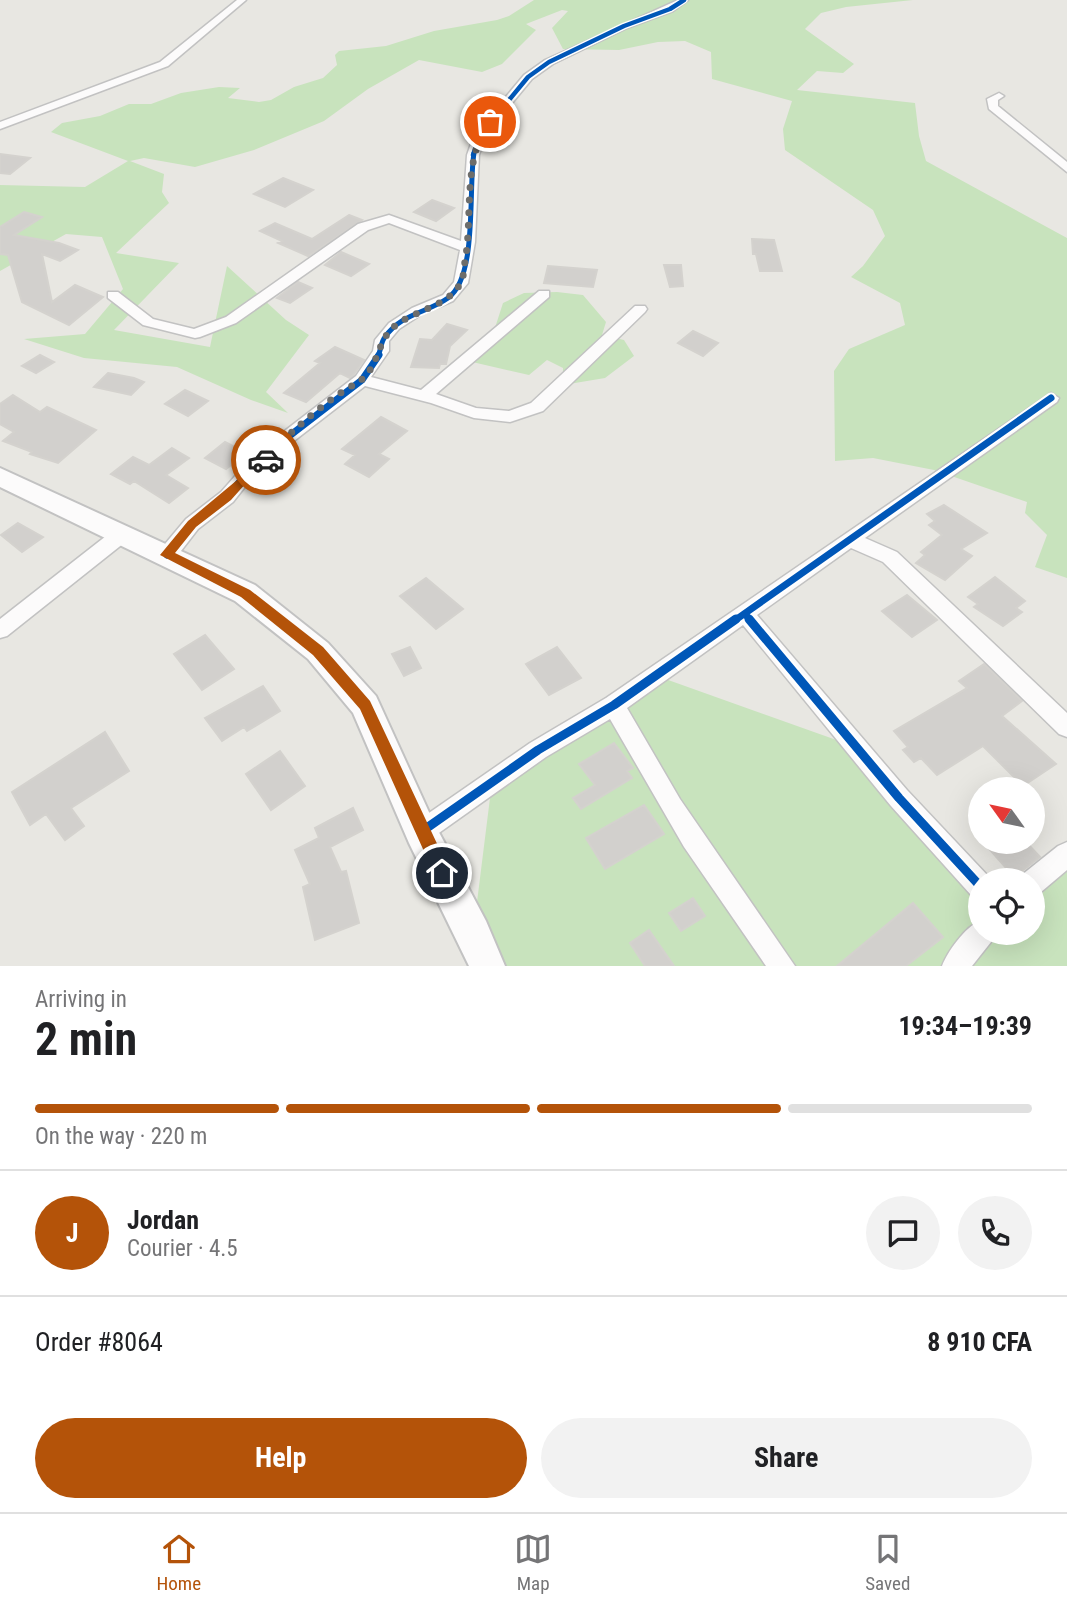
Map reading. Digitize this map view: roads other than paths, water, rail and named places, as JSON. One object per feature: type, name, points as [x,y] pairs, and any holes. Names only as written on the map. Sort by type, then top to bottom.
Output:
[{"type":"main road","points":[[0,477],[246,593],[318,651],[365,705],[421,832],[487,966]]},
{"type":"street","points":[[0,126],[164,64],[175,51],[225,19],[242,0]]},
{"type":"street","points":[[167,555],[192,524],[227,497],[265,461],[275,447],[362,380],[381,351],[383,340],[394,326],[417,311],[448,298],[461,283],[467,248],[473,155],[480,135],[528,77],[562,56],[624,26],[670,9],[684,0]]},
{"type":"street","points":[[999,96],[992,99],[993,107],[1067,168]]},
{"type":"street","points":[[113,295],[148,322],[195,334],[231,320],[363,227],[389,219],[467,248]]},
{"type":"street","points":[[424,396],[544,294]]},
{"type":"street","points":[[362,380],[424,396],[474,413],[510,417],[537,407],[640,309]]},
{"type":"street","points":[[421,832],[538,750],[614,705],[1051,398]]},
{"type":"street","points":[[0,630],[122,534]]},
{"type":"street","points":[[850,540],[890,557],[1067,727]]},
{"type":"street","points":[[745,614],[899,797],[968,873]]},
{"type":"street","points":[[614,705],[643,763],[716,876],[782,966]]},
{"type":"street","points":[[1045,872],[1067,854]]},
{"type":"street","points":[[955,966],[972,945]]}]
